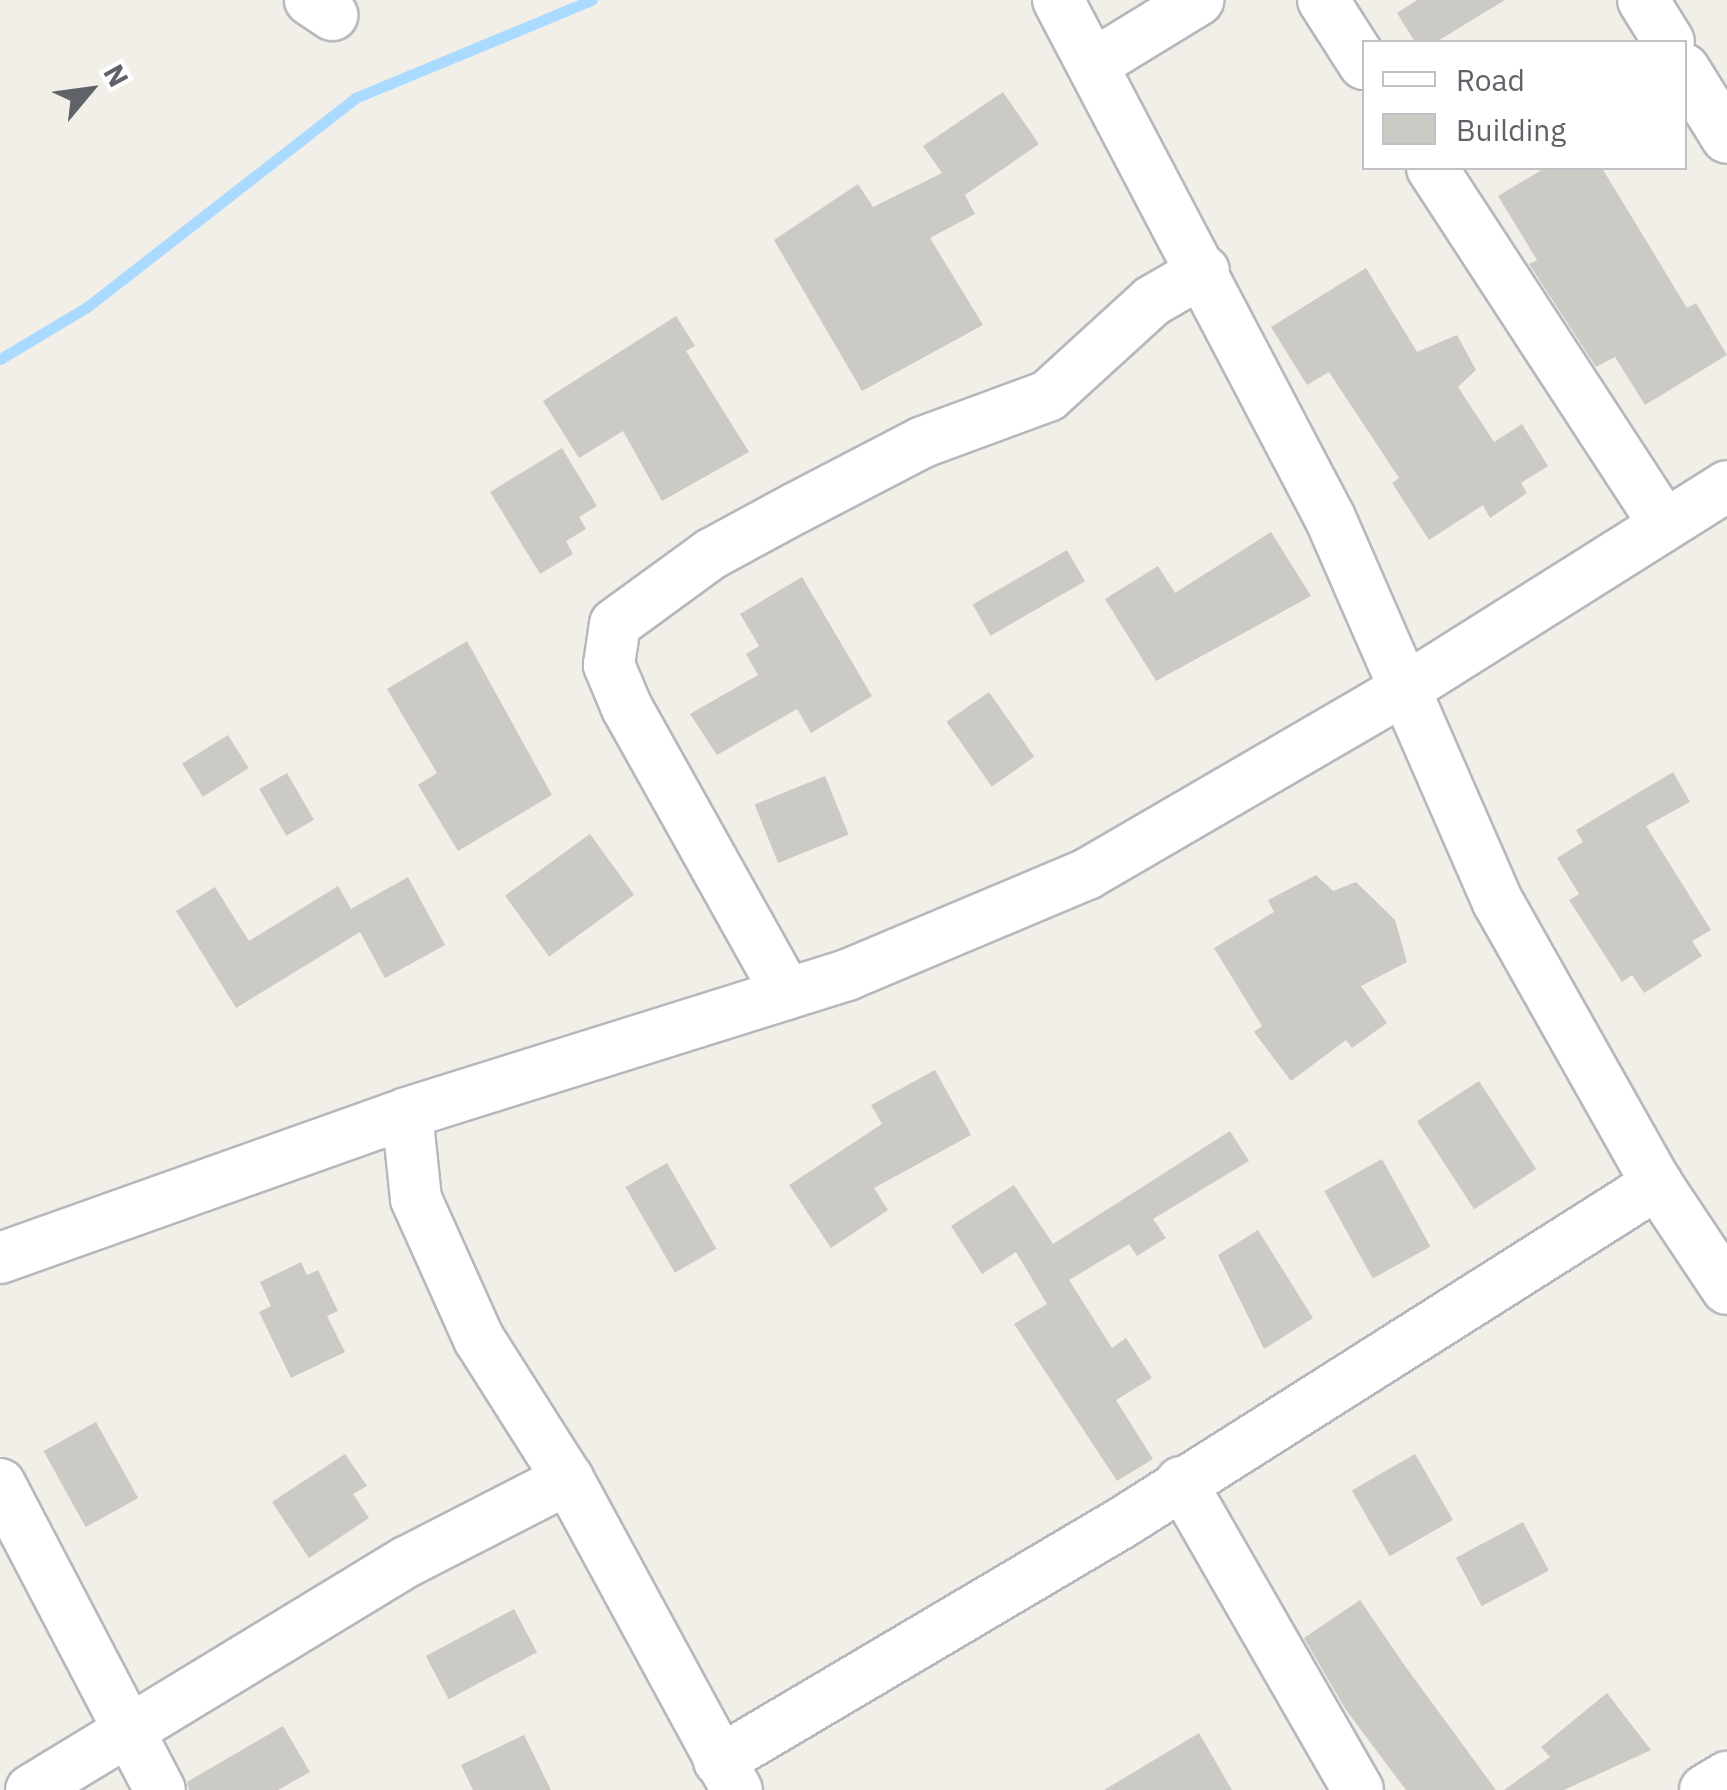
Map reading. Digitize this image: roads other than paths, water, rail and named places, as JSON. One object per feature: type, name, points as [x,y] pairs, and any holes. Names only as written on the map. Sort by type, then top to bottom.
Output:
[{"type":"street","points":[[1058,0],[1097,62],[1204,272],[1408,687],[1498,902],[1657,1184],[1727,1289]]},
{"type":"street","points":[[1097,62],[1198,0]]},
{"type":"street","points":[[1322,0],[1362,61]]},
{"type":"street","points":[[1642,0],[1667,40]]},
{"type":"street","points":[[1687,74],[1727,138]]},
{"type":"street","points":[[1433,170],[1665,525]]},
{"type":"street","points":[[788,994],[627,708],[609,665],[615,624],[712,554],[796,508],[923,442],[1048,396],[1152,300],[1204,272]]},
{"type":"street","points":[[2,1262],[407,1114],[788,994],[1088,874],[1408,687],[1727,486]]},
{"type":"street","points":[[407,1114],[424,1216],[479,1339],[568,1478],[728,1775],[1181,1482],[1657,1184]]},
{"type":"street","points":[[31,1790],[408,1561],[568,1478]]},
{"type":"street","points":[[1181,1482],[1358,1790]]},
{"type":"street","points":[[0,1484],[125,1734],[160,1790]]},
{"type":"street","points":[[1705,1790],[1727,1777]]},
{"type":"waterway","points":[[0,359],[87,307],[355,98],[592,0]]}]
